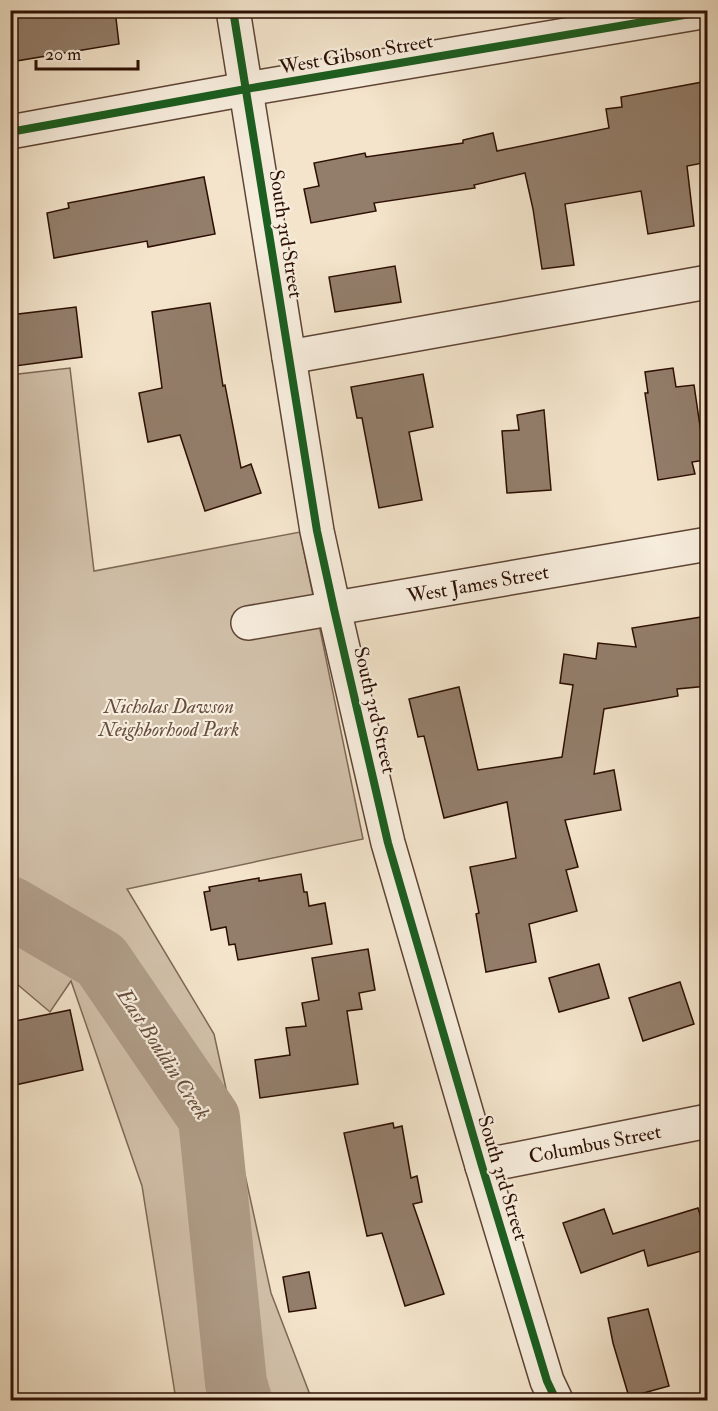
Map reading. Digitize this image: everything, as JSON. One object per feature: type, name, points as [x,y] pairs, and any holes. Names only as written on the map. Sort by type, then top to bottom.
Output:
[{"type":"street","name":"South 3rd Street","points":[[233,10],[317,531],[388,843],[482,1166],[547,1381],[556,1401]]},
{"type":"street","name":"West Gibson Street","points":[[10,132],[246,89],[708,11]]},
{"type":"street","points":[[289,357],[708,282]]},
{"type":"street","name":"West James Street","points":[[248,623],[708,544]]},
{"type":"street","name":"Columbus Street","points":[[482,1166],[708,1121]]},
{"type":"green space","name":"Nicholas Dawson Neighborhood Park","points":[[70,368],[94,571],[300,532],[363,839],[127,889],[214,1034],[271,1293],[312,1400],[176,1400],[142,1186],[71,981],[50,1012],[11,979],[10,375]]},
{"type":"building","points":[[10,10],[115,10],[119,44],[10,62]]},
{"type":"building","points":[[708,81],[708,162],[687,166],[694,226],[648,234],[641,191],[565,204],[574,265],[542,269],[525,173],[474,185],[475,188],[374,203],[376,211],[311,223],[304,189],[319,186],[314,163],[365,153],[366,157],[463,143],[463,140],[493,133],[497,151],[609,128],[606,109],[622,107],[621,97]]},
{"type":"building","points":[[204,177],[215,234],[148,247],[147,241],[54,258],[47,213],[69,208],[68,203]]},
{"type":"building","points":[[395,266],[401,302],[335,312],[329,277]]},
{"type":"building","points":[[210,303],[223,386],[225,385],[241,468],[251,464],[261,493],[205,511],[180,435],[148,442],[139,393],[162,388],[152,312]]},
{"type":"building","points":[[76,307],[82,357],[15,366],[10,315]]},
{"type":"building","points":[[673,368],[676,387],[694,385],[705,460],[692,462],[695,474],[658,480],[645,393],[648,393],[645,372]]},
{"type":"building","points":[[423,374],[433,427],[409,432],[422,500],[379,508],[362,418],[357,418],[351,387]]},
{"type":"building","points":[[544,410],[551,490],[507,493],[502,431],[519,430],[517,415]]},
{"type":"building","points":[[708,616],[708,686],[677,689],[678,696],[604,709],[594,774],[614,770],[621,810],[565,820],[578,867],[566,870],[577,911],[529,924],[536,962],[486,972],[476,914],[479,913],[470,867],[516,858],[507,802],[444,818],[424,736],[418,737],[409,699],[459,687],[478,770],[562,757],[573,685],[560,683],[564,654],[596,659],[598,643],[636,647],[632,628]]},
{"type":"building","points":[[301,874],[309,906],[325,903],[332,944],[238,960],[235,944],[229,945],[226,927],[211,930],[204,892],[210,891],[209,887],[259,878],[259,881]]},
{"type":"building","points":[[368,949],[375,990],[359,993],[362,1009],[347,1011],[358,1084],[260,1098],[255,1060],[290,1055],[286,1028],[306,1026],[302,1003],[319,1000],[312,958]]},
{"type":"building","points":[[599,964],[609,998],[559,1012],[549,978]]},
{"type":"building","points":[[680,982],[694,1024],[643,1041],[629,998]]},
{"type":"building","points":[[70,1010],[83,1070],[15,1085],[10,1066],[10,1022]]},
{"type":"building","points":[[393,1123],[394,1128],[402,1126],[411,1178],[417,1176],[422,1202],[413,1204],[444,1294],[405,1306],[382,1233],[367,1236],[344,1133]]},
{"type":"building","points":[[698,1208],[708,1240],[708,1249],[648,1266],[644,1250],[581,1273],[563,1223],[604,1209],[613,1234]]},
{"type":"building","points":[[309,1272],[316,1308],[289,1312],[283,1277]]},
{"type":"building","points":[[648,1309],[669,1386],[629,1397],[608,1318]]},
{"type":"waterway","name":"East Bouldin Creek","points":[[10,907],[101,960],[209,1118],[236,1383],[241,1400]]},
{"type":"cycle path","points":[[233,10],[317,531],[388,843],[482,1166],[547,1381],[556,1400]]},
{"type":"cycle path","points":[[10,132],[246,89],[708,11]]}]
